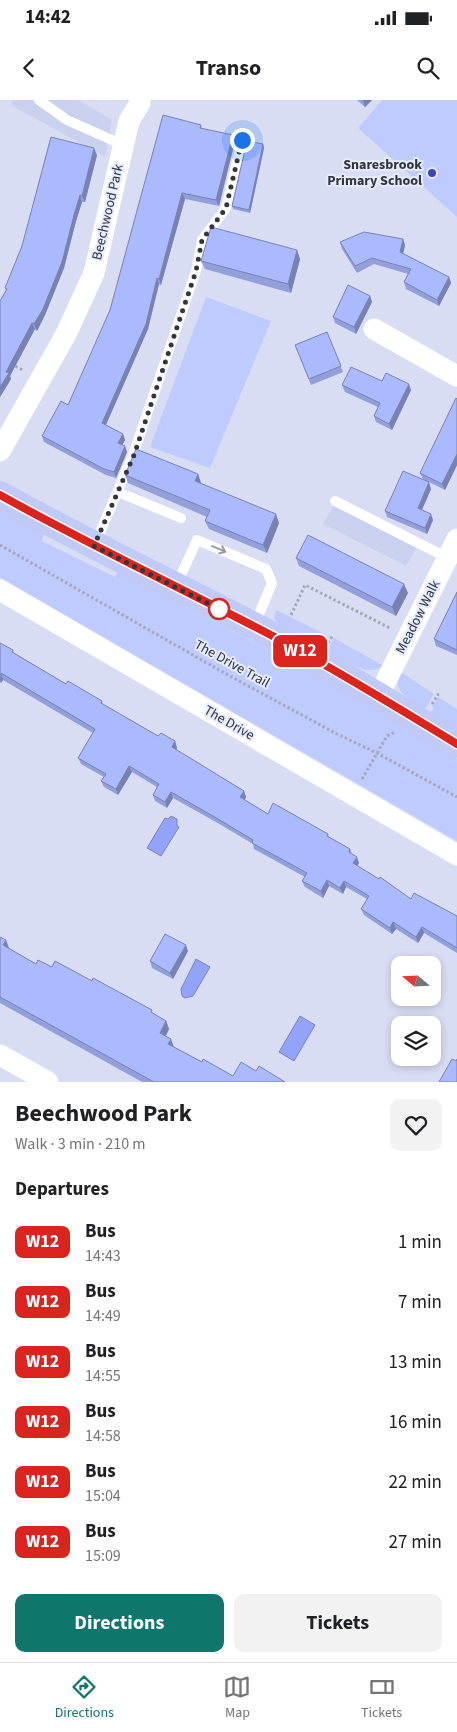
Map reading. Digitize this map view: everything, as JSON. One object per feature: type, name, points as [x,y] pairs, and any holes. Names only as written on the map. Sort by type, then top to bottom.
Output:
[{"type":"main road","points":[[0,495],[94,546],[254,627],[378,695],[457,744]]},
{"type":"street","name":"Beechwood Park","points":[[0,451],[42,380],[94,274],[129,121],[138,101]]},
{"type":"street","points":[[374,329],[457,376]]},
{"type":"street","name":"Meadow Walk","points":[[378,695],[457,539]]},
{"type":"street","name":"The Drive","points":[[0,590],[457,855]]},
{"type":"street","points":[[0,1055],[48,1082]]},
{"type":"lane","points":[[40,100],[67,120],[123,145]]},
{"type":"lane","points":[[94,546],[134,455],[196,271],[202,240],[226,208],[242,140]]},
{"type":"lane","points":[[118,492],[181,518]]},
{"type":"lane","points":[[335,501],[448,558]]},
{"type":"lane","points":[[176,587],[197,540],[266,569],[272,583],[254,627]]},
{"type":"path","points":[[8,362],[42,380]]},
{"type":"path","name":"The Drive Trail","points":[[0,545],[228,675],[457,797]]},
{"type":"path","points":[[291,615],[305,584],[392,629]]},
{"type":"path","points":[[354,795],[387,736],[395,732],[401,732]]},
{"type":"shaded area","points":[[13,100],[78,100],[112,120],[105,157],[11,105]]},
{"type":"shaded area","name":"Snaresbrook Primary School","points":[[382,100],[457,100],[457,217],[358,128]]},
{"type":"shaded area","points":[[206,297],[271,321],[210,468],[150,447]]},
{"type":"shaded area","points":[[334,505],[416,548],[406,566],[323,524]]},
{"type":"shaded area","points":[[0,509],[44,534],[42,541],[115,577],[118,572],[310,671],[457,759],[457,841],[0,577]]},
{"type":"shaded area","points":[[276,610],[329,636],[323,647],[277,623],[274,618]]},
{"type":"shaded area","points":[[334,638],[384,666],[369,670],[348,663],[327,650]]},
{"type":"shaded area","points":[[399,671],[434,694],[425,709],[408,698],[400,690],[398,685]]},
{"type":"shaded area","points":[[438,697],[457,709],[457,729],[431,713],[434,708],[432,706]]},
{"type":"water","points":[[171,816],[177,819],[177,826],[179,827],[161,856],[147,848],[165,818],[168,819]]},
{"type":"water","points":[[196,959],[210,967],[193,996],[185,998],[182,996],[181,989]]},
{"type":"water","points":[[300,1016],[315,1025],[294,1061],[279,1052]]},
{"type":"building","points":[[163,115],[201,125],[200,128],[233,135],[216,200],[182,193],[159,279],[157,278],[146,324],[102,423],[123,434],[118,443],[125,446],[114,472],[104,469],[42,436],[61,401],[68,405],[110,310]]},
{"type":"building","points":[[51,137],[94,148],[62,262],[43,309],[34,324],[32,323],[6,372],[9,373],[0,387],[0,301],[7,289],[5,288],[22,246]]},
{"type":"building","points":[[247,141],[263,144],[249,210],[232,206]]},
{"type":"building","points":[[211,227],[297,250],[288,284],[201,261]]},
{"type":"building","points":[[364,232],[403,239],[400,252],[449,277],[437,300],[404,282],[411,269],[372,258],[355,266],[340,242]]},
{"type":"building","points":[[348,285],[370,296],[354,327],[333,317]]},
{"type":"building","points":[[327,332],[341,366],[309,379],[295,345]]},
{"type":"building","points":[[351,367],[382,381],[386,373],[409,384],[389,424],[374,416],[380,403],[342,385]]},
{"type":"building","points":[[456,398],[457,454],[442,484],[420,473]]},
{"type":"building","points":[[136,449],[198,474],[195,481],[276,514],[263,545],[205,521],[210,510],[125,475]]},
{"type":"building","points":[[403,471],[429,482],[418,508],[431,514],[425,528],[385,511]]},
{"type":"building","points":[[308,535],[404,584],[392,607],[296,558]]},
{"type":"building","points":[[457,592],[457,650],[434,639]]},
{"type":"building","points":[[0,643],[66,684],[68,681],[102,701],[101,703],[158,736],[161,733],[175,741],[172,747],[244,791],[240,797],[268,814],[273,803],[328,834],[327,836],[350,849],[349,852],[357,857],[353,863],[379,879],[380,877],[411,899],[414,893],[457,916],[457,948],[422,927],[416,937],[393,922],[390,928],[361,909],[369,896],[344,881],[340,888],[327,880],[321,891],[302,881],[307,873],[252,843],[253,840],[213,816],[171,792],[165,802],[153,795],[159,784],[129,766],[116,789],[101,781],[106,774],[78,758],[95,729],[1,673],[0,675]]},
{"type":"building","points":[[165,934],[186,945],[170,973],[150,961]]},
{"type":"building","points":[[0,937],[6,940],[3,945],[36,964],[38,960],[52,967],[55,961],[92,981],[93,978],[152,1010],[151,1012],[166,1021],[160,1033],[171,1039],[168,1044],[202,1062],[203,1059],[233,1076],[241,1062],[256,1071],[259,1066],[285,1082],[154,1082],[0,997]]},
{"type":"building","points":[[452,1059],[456,1061],[457,1059],[457,1082],[439,1082]]},
{"type":"bus line","name":"W12","points":[[0,495],[94,546],[242,620],[318,661],[378,695],[457,744]]},
{"type":"place","name":"Snaresbrook Primary School","points":[[432,173]]},
{"type":"route","points":[[219,609],[225,612],[94,546],[134,455],[196,271],[202,240],[226,208],[242,140]]}]
